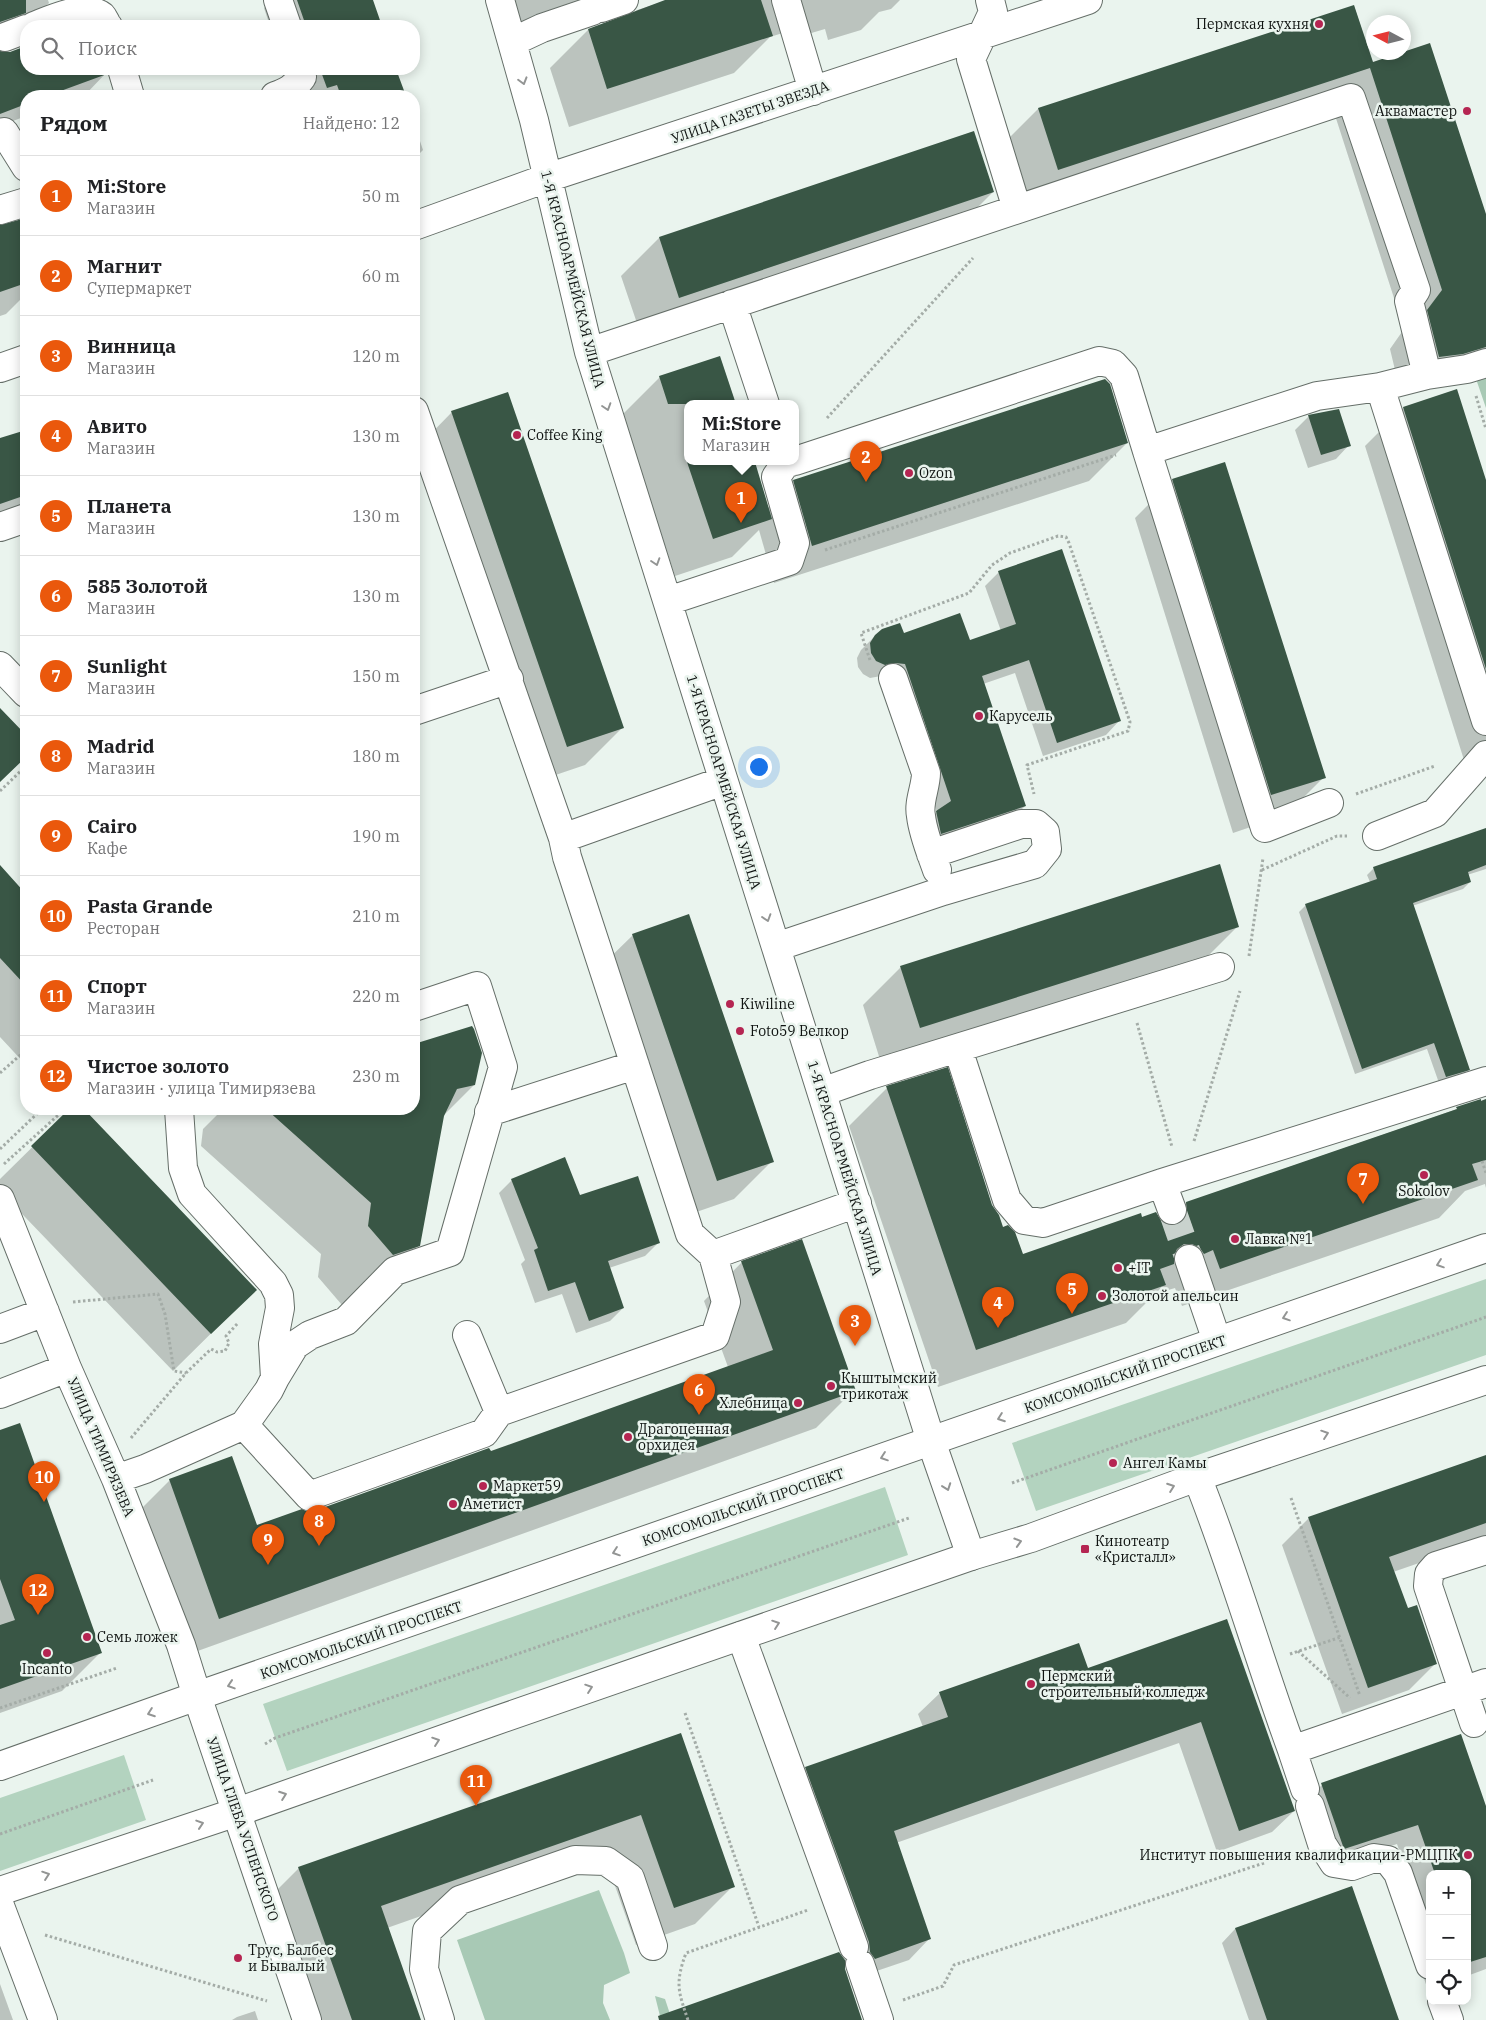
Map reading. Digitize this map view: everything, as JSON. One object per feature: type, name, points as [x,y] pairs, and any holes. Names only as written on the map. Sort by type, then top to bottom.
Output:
[{"type":"street","points":[[278,0],[285,20]]},
{"type":"street","name":"1-Я КРАСНОАРМЕЙСКАЯ УЛИЦА","points":[[500,0],[534,120],[589,352],[930,1441],[971,1556]]},
{"type":"street","points":[[786,0],[813,91]]},
{"type":"street","points":[[990,0],[993,12],[971,59],[1017,209]]},
{"type":"street","name":"УЛИЦА ГАЗЕТЫ ЗВЕЗДА","points":[[420,224],[547,178],[1088,0]]},
{"type":"street","points":[[512,42],[542,28],[605,6]]},
{"type":"street","points":[[50,20],[72,12],[87,11],[101,16],[104,20]]},
{"type":"street","points":[[124,75],[128,90]]},
{"type":"street","points":[[290,90],[296,85],[302,75]]},
{"type":"street","points":[[589,352],[1351,98],[1416,290],[1409,301],[1428,374]]},
{"type":"street","points":[[0,134],[4,132],[20,157]]},
{"type":"street","points":[[0,210],[20,204]]},
{"type":"street","points":[[732,304],[764,400]]},
{"type":"street","points":[[0,368],[20,361]]},
{"type":"street","points":[[799,459],[1099,361],[1113,364],[1124,376],[1265,828],[1329,803]]},
{"type":"street","points":[[1146,448],[1317,396],[1380,388],[1428,374],[1467,369],[1486,362]]},
{"type":"street","points":[[1380,388],[1486,721]]},
{"type":"street","points":[[244,1425],[310,1496],[484,1433],[499,1412],[715,1336],[726,1302],[713,1255],[690,1234],[567,857],[563,838],[509,678],[420,428]]},
{"type":"street","points":[[668,602],[789,561],[795,542],[776,477],[784,465]]},
{"type":"street","points":[[0,527],[20,520]]},
{"type":"street","points":[[420,709],[509,678]]},
{"type":"street","points":[[893,678],[926,773],[926,787],[921,800],[920,816],[943,891]]},
{"type":"street","points":[[1377,836],[1435,813],[1486,755]]},
{"type":"street","points":[[563,838],[723,781]]},
{"type":"street","points":[[776,947],[943,891],[1035,864],[1047,849],[1045,832],[1036,824],[1020,824],[931,854]]},
{"type":"street","points":[[822,1092],[870,1075],[1220,967]]},
{"type":"street","points":[[116,1479],[145,1469],[244,1425],[269,1390],[274,1378],[295,1345],[310,1335],[346,1321],[395,1271],[450,1252],[503,1067],[477,986],[420,1005]]},
{"type":"street","points":[[958,1049],[1008,1200],[1024,1220],[1043,1223],[1175,1179],[1486,1081]]},
{"type":"street","points":[[489,1112],[635,1065]]},
{"type":"street","points":[[179,1115],[183,1168],[192,1194],[273,1283],[279,1295],[280,1308],[273,1344],[274,1378]]},
{"type":"street","points":[[1172,1210],[1175,1179]]},
{"type":"street","name":"УЛИЦА ТИМИРЯЗЕВА","points":[[0,1199],[55,1308],[67,1368],[116,1479],[181,1645],[197,1696]]},
{"type":"street","points":[[713,1255],[857,1203]]},
{"type":"street","name":"КОМСОМОЛЬСКИЙ ПРОСПЕКТ","points":[[0,1766],[1486,1248]]},
{"type":"street","points":[[1189,1259],[1217,1341]]},
{"type":"street","points":[[0,1329],[55,1308]]},
{"type":"street","points":[[467,1335],[499,1412]]},
{"type":"street","points":[[0,1394],[67,1368]]},
{"type":"street","points":[[0,1891],[237,1812],[971,1556],[1031,1538],[1198,1477],[1486,1380]]},
{"type":"street","points":[[1198,1477],[1216,1523],[1322,1844],[1334,1863],[1352,1866],[1374,1858],[1388,1860],[1398,1874],[1428,1960]]},
{"type":"street","points":[[1474,1723],[1475,1687],[1428,1586],[1429,1574],[1436,1566],[1486,1550]]},
{"type":"street","points":[[741,1636],[878,2015]]},
{"type":"street","points":[[1292,1750],[1371,1716],[1475,1687]]},
{"type":"street","name":"УЛИЦА ГЛЕБА УСПЕНСКОГО","points":[[197,1696],[307,2020]]},
{"type":"street","points":[[440,2020],[424,1969],[427,1931],[460,1900],[530,1875],[575,1860],[606,1861],[630,1878],[653,1946]]},
{"type":"street","points":[[0,1906],[43,2020]]},
{"type":"street","points":[[1443,2005],[1449,2020]]},
{"type":"path","points":[[821,424],[978,252]]},
{"type":"path","points":[[789,561],[1146,448]]},
{"type":"path","points":[[893,678],[875,677],[861,634],[969,593],[992,565],[1010,553],[1058,536],[1066,537],[1130,722],[1128,731],[1027,765],[1045,832]]},
{"type":"path","points":[[1329,803],[1441,764]]},
{"type":"path","points":[[0,791],[20,772]]},
{"type":"path","points":[[1247,961],[1262,870],[1265,828]]},
{"type":"path","points":[[1262,870],[1337,836],[1377,836]]},
{"type":"path","points":[[1175,1179],[1241,989]]},
{"type":"path","points":[[1129,996],[1175,1179]]},
{"type":"path","points":[[0,1073],[20,1055]]},
{"type":"path","points":[[0,1149],[36,1115]]},
{"type":"path","points":[[4,1164],[58,1115]]},
{"type":"path","points":[[1482,1161],[1486,1173]]},
{"type":"path","points":[[55,1308],[158,1294],[165,1314],[174,1371],[186,1373]]},
{"type":"path","points":[[1012,1482],[1486,1317]]},
{"type":"path","points":[[129,1440],[186,1373],[211,1349],[217,1352],[224,1351],[229,1343],[226,1336],[238,1323]]},
{"type":"path","points":[[1291,1498],[1371,1716]]},
{"type":"path","points":[[265,1744],[275,1738],[909,1518]]},
{"type":"path","points":[[1261,1664],[1341,1637]]},
{"type":"path","points":[[1298,1651],[1371,1716]]},
{"type":"path","points":[[0,1708],[117,1668]]},
{"type":"path","points":[[685,1713],[759,1927]]},
{"type":"path","points":[[0,1834],[153,1780]]},
{"type":"path","points":[[878,2015],[942,1986],[954,1965],[1264,1863]]},
{"type":"path","points":[[688,2020],[678,1986],[686,1953],[837,1900]]},
{"type":"path","points":[[45,1935],[268,2001]]},
{"type":"green space","points":[[1486,370],[1486,408],[1474,373]]},
{"type":"green space","points":[[1486,1279],[1486,1355],[1036,1511],[1012,1443]]},
{"type":"green space","points":[[885,1487],[908,1555],[287,1771],[263,1704]]},
{"type":"green space","points":[[124,1755],[146,1820],[0,1871],[0,1798]]},
{"type":"green space","points":[[599,1890],[630,1973],[604,1985],[603,2003],[610,2020],[485,2020],[457,1940]]},
{"type":"green space","points":[[655,1996],[665,1999],[672,2020],[661,2020]]},
{"type":"building","points":[[0,0],[26,0],[26,13],[0,22]]},
{"type":"building","points":[[297,0],[373,0],[380,20],[304,20]]},
{"type":"building","points":[[665,0],[761,0],[773,36],[607,89],[588,29]]},
{"type":"building","points":[[1354,5],[1366,41],[1366,60],[1372,60],[1373,62],[1379,60],[1411,60],[1411,49],[1430,43],[1486,214],[1486,347],[1463,354],[1439,357],[1427,310],[1442,290],[1370,68],[1058,170],[1038,108]]},
{"type":"building","points":[[20,48],[20,75],[104,75],[63,90],[20,90],[20,106],[0,114],[0,51],[10,52]]},
{"type":"building","points":[[322,75],[398,75],[404,90],[339,90],[337,85],[327,88]]},
{"type":"building","points":[[974,131],[994,192],[679,298],[659,237]]},
{"type":"building","points":[[20,220],[20,285],[0,292],[0,225]]},
{"type":"building","points":[[720,356],[735,400],[684,400],[684,404],[668,404],[659,376]]},
{"type":"building","points":[[1105,379],[1110,384],[1128,443],[812,546],[793,480]]},
{"type":"building","points":[[1457,389],[1486,480],[1486,669],[1403,407]]},
{"type":"building","points":[[508,392],[624,728],[567,747],[451,411]]},
{"type":"building","points":[[1339,409],[1351,446],[1321,455],[1308,415]]},
{"type":"building","points":[[20,432],[20,497],[0,504],[0,438]]},
{"type":"building","points":[[1225,462],[1326,778],[1271,795],[1172,479]]},
{"type":"building","points":[[688,465],[756,465],[772,519],[713,539]]},
{"type":"building","points":[[1062,549],[1121,721],[1057,743],[1029,660],[982,676],[1026,806],[941,834],[936,811],[951,801],[905,664],[885,665],[876,661],[871,653],[870,643],[882,629],[900,623],[904,633],[960,613],[970,640],[1016,624],[998,571]]},
{"type":"building","points":[[0,708],[20,729],[20,763],[0,782]]},
{"type":"building","points":[[1486,828],[1486,865],[1468,872],[1471,882],[1413,903],[1470,1070],[1446,1077],[1434,1043],[1362,1069],[1305,904],[1377,879],[1373,867]]},
{"type":"building","points":[[1220,864],[1239,927],[920,1028],[900,966]]},
{"type":"building","points":[[0,865],[20,887],[20,980],[0,958]]},
{"type":"building","points":[[689,914],[774,1162],[717,1181],[632,934]]},
{"type":"building","points":[[472,1026],[482,1053],[475,1085],[457,1089],[444,1116],[420,1246],[393,1255],[368,1226],[371,1203],[273,1115],[420,1115],[420,1042]]},
{"type":"building","points":[[948,1067],[992,1205],[999,1215],[1003,1227],[1008,1225],[1015,1232],[1023,1254],[1141,1213],[1142,1217],[1156,1212],[1162,1222],[1169,1225],[1177,1225],[1184,1220],[1187,1213],[1186,1202],[1457,1109],[1456,1107],[1481,1099],[1481,1101],[1486,1099],[1486,1160],[1472,1164],[1478,1180],[1220,1269],[1213,1250],[1204,1254],[1200,1248],[1192,1244],[1184,1244],[1177,1249],[1174,1256],[1174,1264],[1160,1269],[1166,1285],[976,1350],[886,1086]]},
{"type":"building","points":[[63,1115],[90,1115],[257,1290],[211,1334],[31,1146]]},
{"type":"building","points":[[565,1157],[580,1195],[638,1176],[660,1243],[608,1261],[624,1308],[589,1321],[575,1282],[548,1291],[534,1250],[538,1248],[511,1179]]},
{"type":"building","points":[[802,1239],[856,1391],[219,1619],[169,1479],[232,1456],[257,1525],[302,1509],[314,1511],[489,1448],[491,1451],[773,1350],[741,1261]]},
{"type":"building","points":[[20,1423],[102,1653],[0,1689],[0,1625],[15,1620],[0,1579],[0,1430]]},
{"type":"building","points":[[1486,1455],[1486,1523],[1389,1557],[1408,1608],[1417,1605],[1437,1664],[1368,1688],[1308,1517]]},
{"type":"building","points":[[1227,1619],[1295,1811],[1239,1831],[1201,1722],[894,1831],[931,1939],[875,1959],[870,1952],[869,1942],[805,1767],[948,1717],[939,1692],[1079,1643],[1088,1668]]},
{"type":"building","points":[[681,1733],[735,1887],[674,1908],[641,1815],[381,1906],[421,2020],[352,2020],[298,1867]]},
{"type":"building","points":[[1461,1734],[1486,1806],[1486,1957],[1471,1962],[1471,1870],[1434,1870],[1418,1825],[1344,1849],[1321,1783]]},
{"type":"building","points":[[1352,1886],[1399,2020],[1267,2020],[1235,1928]]},
{"type":"building","points":[[839,1952],[845,1960],[845,1969],[862,2020],[659,2020],[658,2016]]},
{"type":"tunnel","points":[[1172,1210],[1189,1259]]},
{"type":"place","name":"Пермская кухня","points":[[1319,24]]},
{"type":"place","name":"Аквамастер","points":[[1467,111]]},
{"type":"place","name":"Coffee King","points":[[517,435]]},
{"type":"place","name":"Ozon","points":[[909,473]]},
{"type":"place","name":"Магнит","points":[[866,482]]},
{"type":"place","name":"Mi:Store","points":[[741,523]]},
{"type":"place","name":"Карусель","points":[[979,716]]},
{"type":"place","name":"Kiwiline","points":[[730,1004]]},
{"type":"place","name":"Foto59 Велкор","points":[[740,1031]]},
{"type":"place","name":"Sokolov","points":[[1424,1175]]},
{"type":"place","name":"Sunlight","points":[[1363,1204]]},
{"type":"place","name":"Лавка №1","points":[[1235,1239]]},
{"type":"place","name":"+IT","points":[[1118,1268]]},
{"type":"place","name":"Золотой апельсин","points":[[1102,1296]]},
{"type":"place","name":"Планета","points":[[1072,1314]]},
{"type":"place","name":"Авито","points":[[998,1328]]},
{"type":"place","name":"Винница","points":[[855,1346]]},
{"type":"place","name":"Кыштымский трикотаж","points":[[831,1386]]},
{"type":"place","name":"Хлебница","points":[[798,1403]]},
{"type":"place","name":"585 Золотой","points":[[699,1415]]},
{"type":"place","name":"Драгоценная орхидея","points":[[628,1437]]},
{"type":"place","name":"Ангел Камы","points":[[1113,1463]]},
{"type":"place","name":"Маркет59","points":[[483,1486]]},
{"type":"place","name":"Pasta Grande","points":[[44,1502]]},
{"type":"place","name":"Аметист","points":[[453,1504]]},
{"type":"place","name":"Madrid","points":[[319,1546]]},
{"type":"place","name":"Кинотеатр «Кристалл»","points":[[1085,1549]]},
{"type":"place","name":"Cairo","points":[[268,1565]]},
{"type":"place","name":"Чистое золото","points":[[38,1615]]},
{"type":"place","name":"Семь ложек","points":[[87,1637]]},
{"type":"place","name":"Incanto","points":[[47,1653]]},
{"type":"place","name":"Пермский строительный колледж","points":[[1031,1684]]},
{"type":"place","name":"Спорт","points":[[476,1806]]},
{"type":"place","name":"Институт повышения квалификации-РМЦПК","points":[[1468,1855]]},
{"type":"place","name":"Трус, Балбес и Бывалый","points":[[238,1958]]}]
